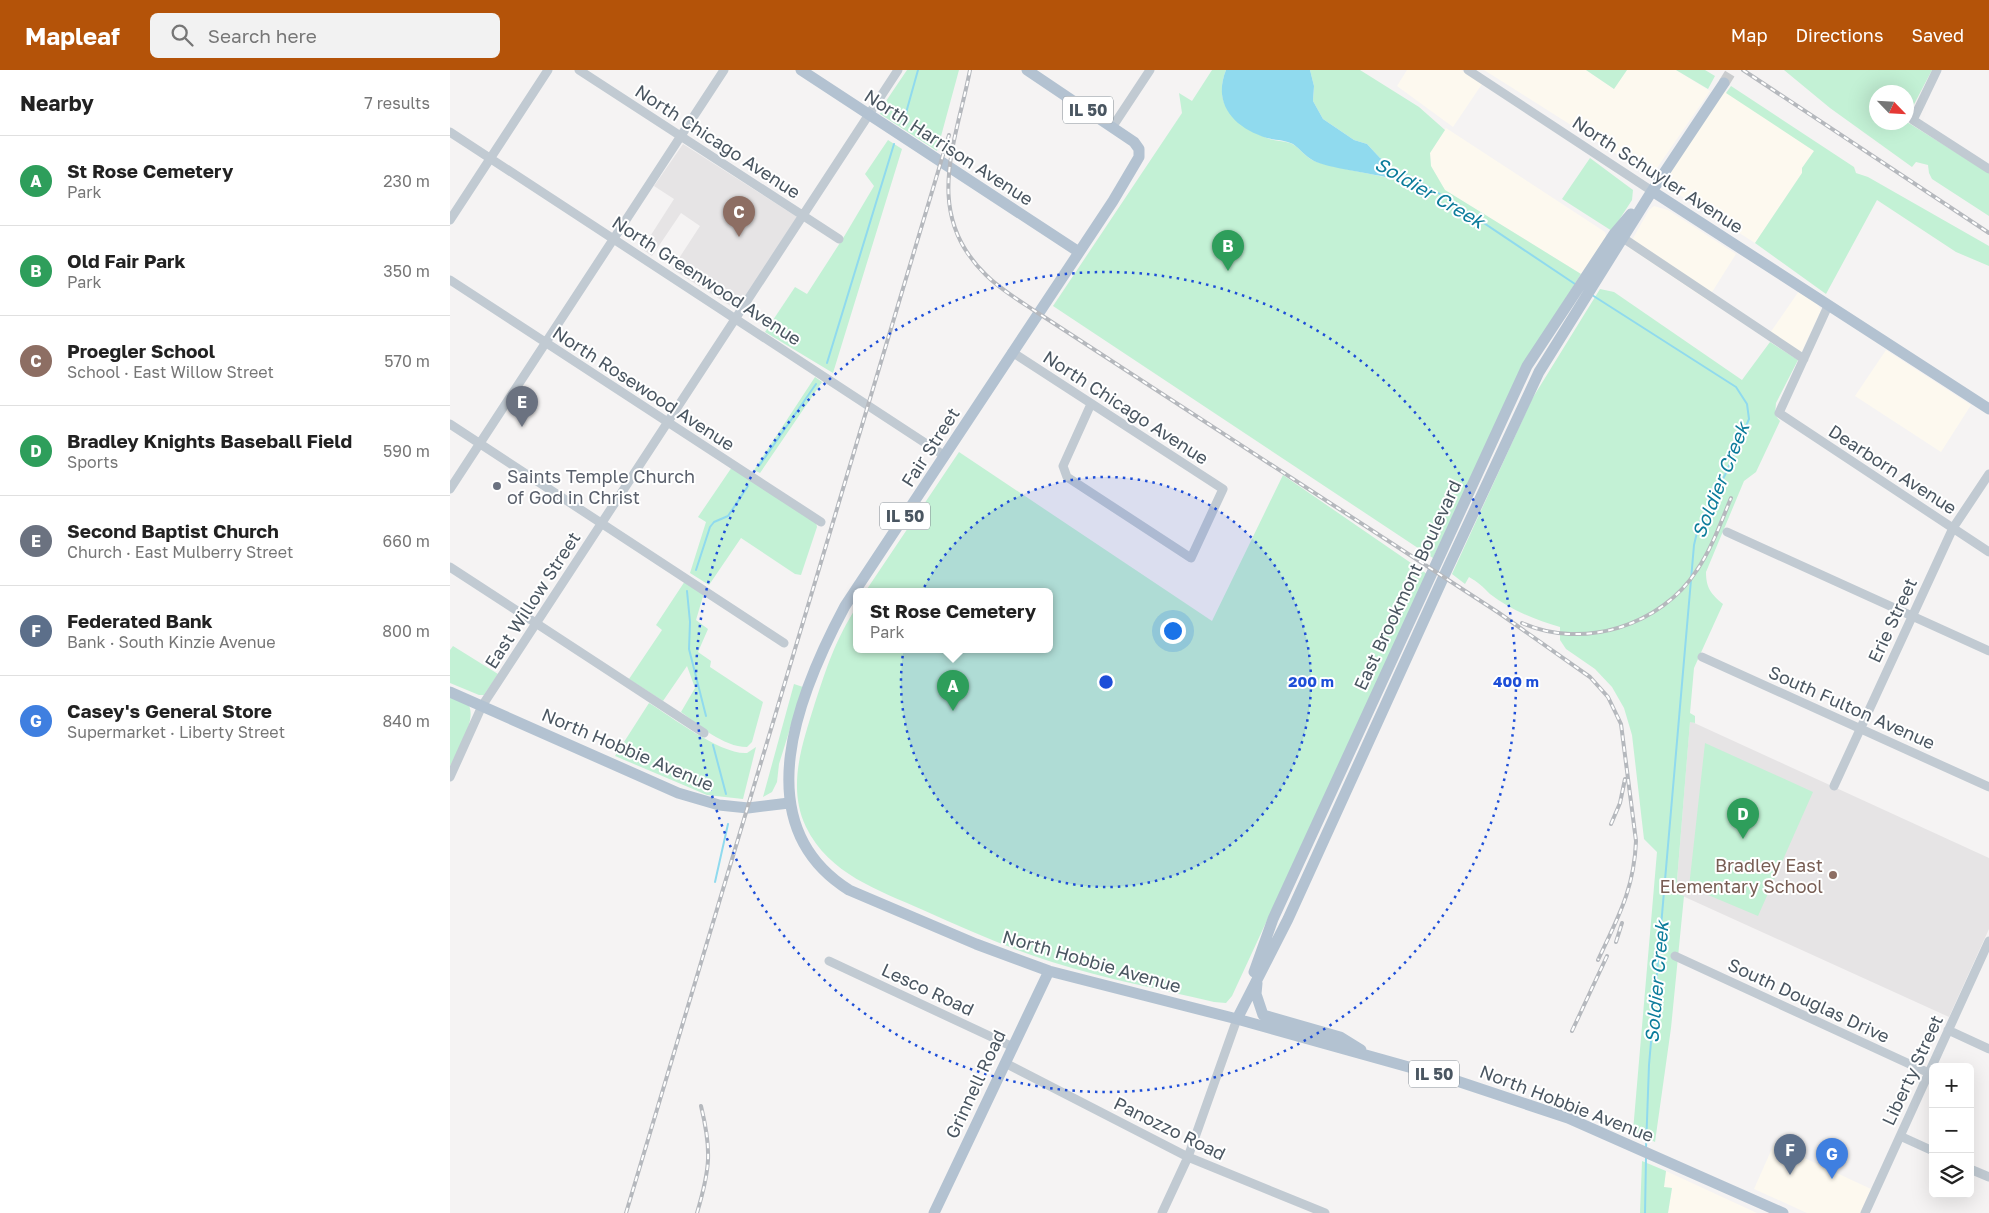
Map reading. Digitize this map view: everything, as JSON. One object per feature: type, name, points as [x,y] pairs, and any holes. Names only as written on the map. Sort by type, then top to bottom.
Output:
[{"type":"main road","name":"North Harrison Avenue","points":[[800,70],[1079,252]]},
{"type":"main road","name":"IL 50","points":[[1027,70],[1113,126]]},
{"type":"main road","name":"East Brookmont Boulevard","points":[[1237,1019],[1288,919],[1539,372],[1580,296],[1623,238],[1724,82]]},
{"type":"main road","name":"Fair Street","points":[[857,588],[946,456],[1140,157],[1139,149],[1134,142],[1113,126]]},
{"type":"main road","name":"East Brookmont Boulevard","points":[[1589,282],[1615,232],[1652,191]]},
{"type":"main road","name":"North Schuyler Avenue","points":[[1652,191],[1989,409]]},
{"type":"main road","name":"East Brookmont Boulevard","points":[[1237,1019],[1273,918],[1527,366],[1580,296]]},
{"type":"main road","name":"Fair Street","points":[[789,803],[787,773],[794,736],[819,656],[853,594]]},
{"type":"main road","name":"North Hobbie Avenue","points":[[450,692],[678,793],[719,805],[748,808],[789,803],[794,822],[810,853],[818,866],[837,883],[862,896],[977,945],[1049,971],[1237,1019],[1448,1078],[1560,1115],[1665,1159],[1783,1213]]},
{"type":"main road","name":"Grinnell Road","points":[[934,1213],[1049,971]]},
{"type":"main road","points":[[1258,977],[1256,994],[1264,1015],[1340,1037],[1369,1056]]},
{"type":"street","points":[[450,220],[548,70]]},
{"type":"street","name":"North Chicago Avenue","points":[[579,70],[839,239]]},
{"type":"street","points":[[450,489],[724,70]]},
{"type":"street","name":"East Willow Street","points":[[450,777],[482,706],[898,70]]},
{"type":"street","points":[[1113,126],[1150,70]]},
{"type":"street","name":"North Schuyler Avenue","points":[[1468,70],[1652,191]]},
{"type":"street","points":[[1937,70],[1913,120],[1989,169]]},
{"type":"street","name":"North Greenwood Avenue","points":[[450,132],[946,456]]},
{"type":"street","points":[[1623,238],[1804,359],[1828,306]]},
{"type":"street","name":"North Rosewood Avenue","points":[[450,280],[821,522]]},
{"type":"street","name":"North Chicago Avenue","points":[[1012,352],[1223,489],[1191,558],[1067,477],[1062,466],[1092,404]]},
{"type":"street","name":"Dearborn Avenue","points":[[1804,359],[1779,414],[1989,552]]},
{"type":"street","points":[[450,424],[784,643]]},
{"type":"street","name":"Erie Street","points":[[1834,786],[1953,528],[1989,474]]},
{"type":"street","points":[[1727,532],[1989,651]]},
{"type":"street","points":[[450,567],[704,733]]},
{"type":"street","name":"South Fulton Avenue","points":[[1702,657],[1989,787]]},
{"type":"street","name":"Liberty Street","points":[[1933,1063],[1989,941]]},
{"type":"street","name":"South Douglas Drive","points":[[1676,956],[1929,1073]]},
{"type":"street","name":"Lesco Road","points":[[829,961],[1012,1047]]},
{"type":"street","name":"East Brookmont Boulevard","points":[[1162,1213],[1188,1157],[1237,1019]]},
{"type":"street","points":[[1948,1030],[1989,1049]]},
{"type":"street","name":"Panozzo Road","points":[[1005,1063],[1188,1157],[1325,1213]]},
{"type":"street","name":"Liberty Street","points":[[1865,1213],[1929,1073]]},
{"type":"street","points":[[1900,1136],[1929,1149]]},
{"type":"street","points":[[1974,1171],[1989,1177]]},
{"type":"shaded area","points":[[1407,70],[1461,70],[1482,84],[1453,127],[1397,86]]},
{"type":"shaded area","points":[[1484,70],[1586,70],[1614,89],[1627,70],[1676,70],[1710,91],[1657,168],[1645,172]]},
{"type":"shaded area","points":[[1723,90],[1814,151],[1802,168],[1802,173],[1755,243],[1675,192],[1669,183],[1670,174]]},
{"type":"shaded area","points":[[1446,128],[1605,232],[1607,238],[1581,274],[1445,190],[1431,166],[1430,153]]},
{"type":"shaded area","points":[[683,144],[797,217],[737,310],[672,269],[700,226],[681,213],[652,256],[642,249],[674,199],[654,186]]},
{"type":"shaded area","points":[[1654,206],[1668,210],[1736,254],[1707,300],[1628,247],[1649,210]]},
{"type":"shaded area","points":[[1799,291],[1818,305],[1821,310],[1801,353],[1770,333]]},
{"type":"shaded area","points":[[1886,350],[1971,405],[1941,452],[1855,396]]},
{"type":"shaded area","name":"Bradley East Elementary School","points":[[1690,721],[1989,858],[1989,929],[1949,1017],[1676,893]]},
{"type":"shaded area","points":[[1774,1144],[1871,1189],[1860,1213],[1807,1213],[1754,1189]]},
{"type":"shaded area","points":[[1666,1171],[1757,1213],[1668,1213],[1672,1188],[1664,1187]]},
{"type":"green space","points":[[907,70],[959,70],[937,151],[880,114],[882,107]]},
{"type":"green space","points":[[1212,70],[1226,70],[1222,83],[1222,94],[1225,104],[1230,113],[1246,127],[1270,139],[1290,143],[1317,162],[1388,178],[1389,162],[1380,158],[1367,144],[1354,140],[1323,119],[1313,101],[1314,86],[1310,70],[1360,70],[1419,107],[1445,130],[1430,153],[1431,166],[1445,190],[1581,274],[1526,361],[1433,558],[1053,306],[1182,113],[1179,93],[1192,101]]},
{"type":"green space","points":[[1586,70],[1627,70],[1614,89]]},
{"type":"green space","points":[[1676,70],[1705,70],[1715,76],[1708,89]]},
{"type":"green space","points":[[1784,70],[1932,70],[1914,104],[1914,85],[1869,85],[1869,130],[1914,130],[1914,126],[1989,173],[1989,216],[1932,179],[1928,165],[1916,162],[1912,167],[1830,108]]},
{"type":"green space","points":[[1731,86],[1854,167],[1856,173],[1868,177],[1989,246],[1989,266],[1956,252],[1877,200],[1826,294],[1755,243],[1802,173],[1802,168],[1814,151],[1726,93]]},
{"type":"green space","points":[[888,140],[902,149],[833,373],[765,332],[795,287],[807,294],[845,235],[874,186],[865,174]]},
{"type":"green space","points":[[1590,158],[1633,190],[1632,200],[1612,231],[1562,199]]},
{"type":"green space","points":[[1600,289],[1614,292],[1742,380],[1770,342],[1798,360],[1776,403],[1775,415],[1780,421],[1756,472],[1744,481],[1706,572],[1710,590],[1723,604],[1694,668],[1690,713],[1695,716],[1695,723],[1690,722],[1676,893],[1684,896],[1671,1028],[1655,1142],[1633,1131],[1657,852],[1644,839],[1632,735],[1624,708],[1612,687],[1595,669],[1566,649],[1560,640],[1560,627],[1515,610],[1490,594],[1469,577],[1465,584],[1452,574],[1532,399]]},
{"type":"green space","points":[[815,377],[822,382],[760,473],[754,470]]},
{"type":"green space","points":[[959,452],[1212,621],[1283,475],[1427,574],[1232,996],[1226,1003],[1133,984],[1036,957],[987,938],[872,887],[841,869],[828,857],[806,827],[800,812],[797,781],[798,766],[814,706],[828,666],[837,642],[853,613],[853,653],[1053,653],[1053,588],[868,588]]},
{"type":"green space","points":[[732,467],[816,522],[817,527],[801,575],[795,574],[741,538],[709,585],[690,573],[706,522],[698,517]]},
{"type":"green space","points":[[685,581],[704,593],[696,620],[708,629],[698,652],[711,661],[710,667],[763,702],[752,742],[747,747],[738,746],[720,739],[681,712],[695,688],[687,666],[663,701],[629,679],[662,630],[656,625]]},
{"type":"green space","points":[[453,646],[498,674],[484,695],[479,695],[450,683],[450,650]]},
{"type":"green space","points":[[794,684],[803,687],[779,764],[777,782],[772,792],[763,797]]},
{"type":"green space","points":[[450,696],[468,704],[470,718],[469,726],[450,766]]},
{"type":"green space","points":[[649,703],[697,734],[724,748],[747,753],[756,747],[743,799],[707,795],[615,756]]},
{"type":"green space","points":[[1705,743],[1813,792],[1758,916],[1689,887]]},
{"type":"green space","points":[[1642,1161],[1666,1171],[1664,1187],[1672,1188],[1668,1213],[1640,1213]]},
{"type":"water","points":[[1226,70],[1310,70],[1314,86],[1313,101],[1323,119],[1354,140],[1367,144],[1380,158],[1389,162],[1389,178],[1321,164],[1311,159],[1293,144],[1255,134],[1245,128],[1229,113],[1224,104],[1222,83]]},
{"type":"waterway","points":[[904,120],[918,70]]},
{"type":"waterway","points":[[827,363],[894,144]]},
{"type":"waterway","name":"Soldier Creek","points":[[1388,169],[1411,177],[1445,197],[1575,284]]},
{"type":"waterway","name":"Soldier Creek","points":[[1592,295],[1736,387],[1747,404],[1749,419],[1725,475],[1699,524],[1694,545],[1649,1065],[1646,1148]]},
{"type":"waterway","points":[[759,466],[816,384]]},
{"type":"waterway","points":[[696,570],[710,527],[714,522],[728,516],[748,486]]},
{"type":"waterway","points":[[687,591],[690,622],[689,649],[706,716]]},
{"type":"waterway","points":[[713,745],[726,794]]},
{"type":"waterway","points":[[715,882],[728,824]]},
{"type":"waterway","name":"Soldier Creek","points":[[1645,1213],[1646,1158]]},
{"type":"tunnel","points":[[1724,83],[1732,70]]},
{"type":"railway","points":[[970,70],[952,151],[949,202],[955,227],[966,251],[986,275],[1018,300],[1499,613],[1590,677],[1608,697],[1621,724],[1636,841],[1632,874],[1624,903],[1598,960]]},
{"type":"railway","points":[[1743,70],[1989,233]]},
{"type":"railway","points":[[626,1213],[949,135]]},
{"type":"railway","points":[[1522,623],[1546,631],[1570,634],[1595,633],[1619,628],[1663,606],[1682,589],[1697,570],[1712,544],[1731,498]]},
{"type":"railway","points":[[1611,824],[1620,803],[1625,779]]},
{"type":"railway","points":[[1616,942],[1622,923]]},
{"type":"railway","points":[[1572,1031],[1607,956]]},
{"type":"railway","points":[[697,1213],[705,1184],[708,1160],[707,1136],[701,1106]]},
{"type":"place","name":"Proegler School","points":[[739,237]]},
{"type":"place","name":"Old Fair Park","points":[[1228,271]]},
{"type":"place","name":"Second Baptist Church","points":[[522,427]]},
{"type":"place","name":"Saints Temple Church of God in Christ","points":[[497,486]]},
{"type":"place","name":"St Rose Cemetery","points":[[953,711]]},
{"type":"place","name":"Bradley Knights Baseball Field","points":[[1743,839]]},
{"type":"place","name":"Bradley East Elementary School","points":[[1833,875]]},
{"type":"place","name":"Federated Bank","points":[[1790,1175]]},
{"type":"place","name":"Casey's General Store","points":[[1832,1179]]}]
